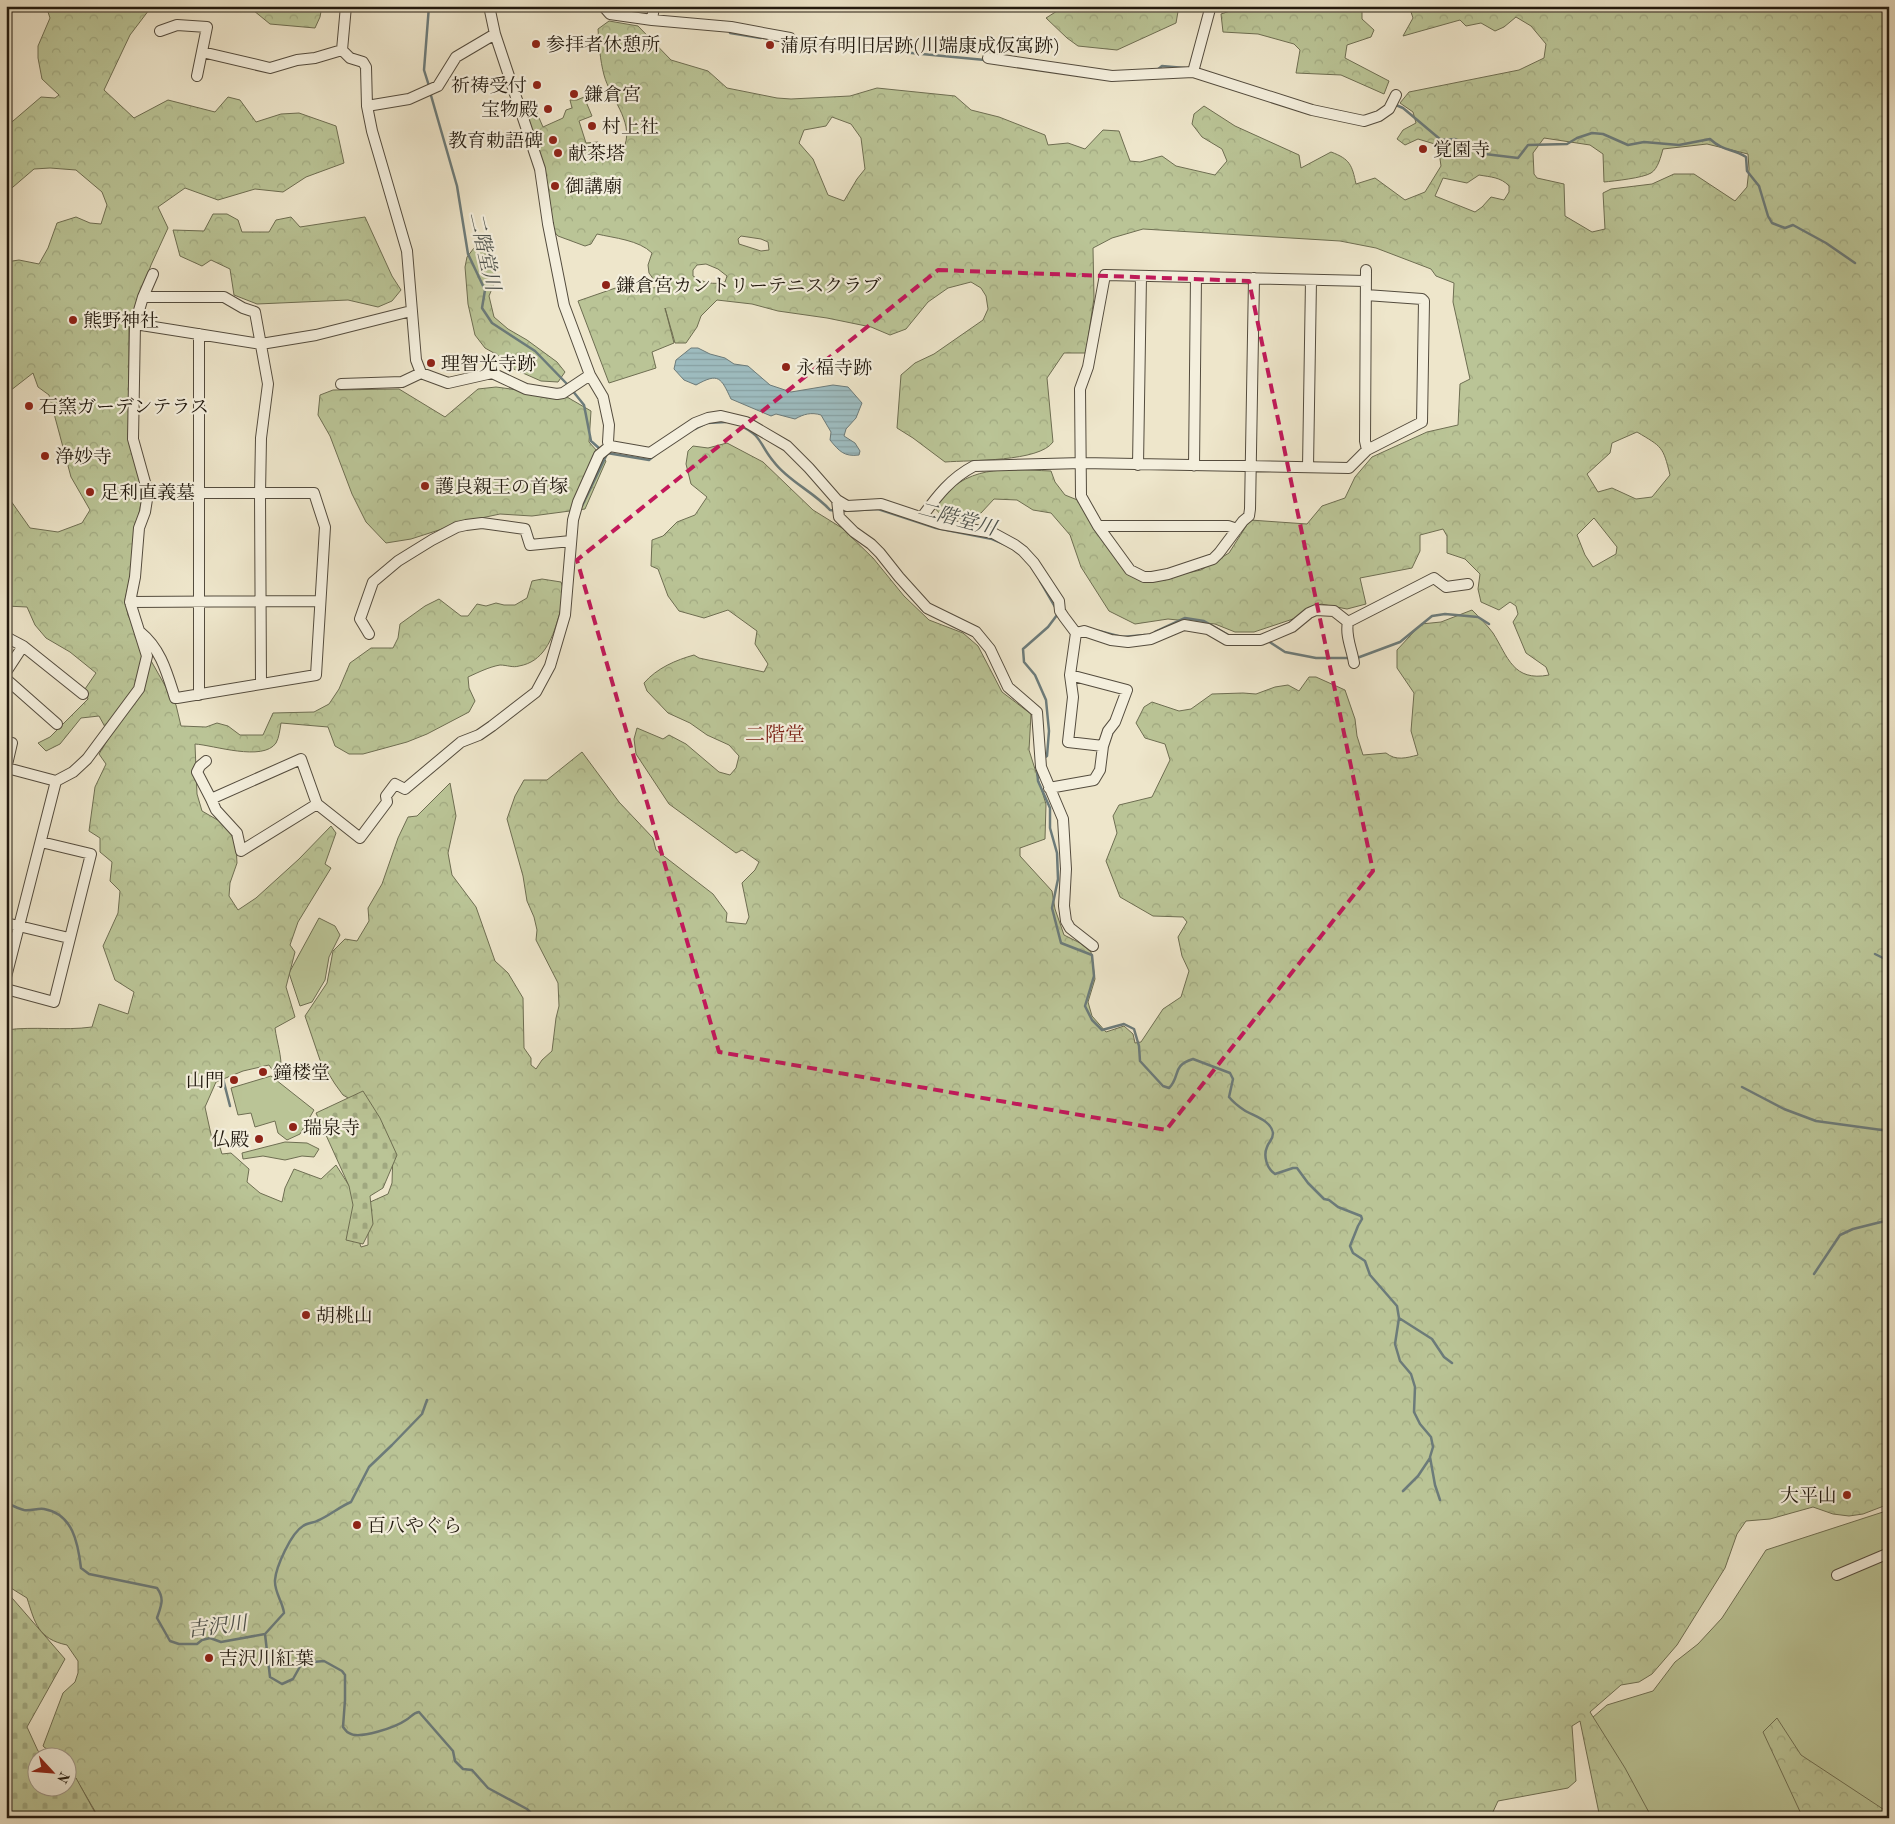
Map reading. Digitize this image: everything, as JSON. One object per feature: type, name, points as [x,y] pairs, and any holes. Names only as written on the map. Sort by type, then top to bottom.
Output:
[{"type":"street","points":[[342,50],[346,6]]},
{"type":"street","points":[[489,6],[495,34],[540,170],[548,224],[564,305],[590,375],[605,406],[609,425],[608,442],[610,446]]},
{"type":"street","points":[[603,6],[610,14],[731,27],[790,38]]},
{"type":"street","points":[[652,20],[654,6]]},
{"type":"street","points":[[1193,72],[1210,9]]},
{"type":"street","points":[[160,31],[177,25],[207,27],[197,76]]},
{"type":"street","points":[[367,106],[410,99],[438,86],[456,57],[495,34]]},
{"type":"street","points":[[202,52],[270,68],[342,50]]},
{"type":"street","points":[[342,50],[350,58],[364,62],[366,68],[367,106],[372,131],[407,251],[416,360],[421,373]]},
{"type":"street","points":[[988,58],[1112,76],[1193,72],[1312,110],[1364,121],[1379,116],[1389,109],[1396,95]]},
{"type":"street","points":[[6,742],[12,744],[6,769],[56,781],[74,772],[87,759],[139,689],[147,656],[130,602],[135,577],[139,528],[145,512],[148,493],[133,440],[135,324],[143,297],[153,274]]},
{"type":"street","points":[[1254,278],[1249,516],[1237,528],[1219,553],[1209,562],[1168,574],[1144,577],[1130,570],[1098,526],[1081,496],[1080,390],[1088,368],[1105,275],[1254,278],[1311,280],[1366,275],[1365,441],[1367,450]]},
{"type":"street","points":[[1138,465],[1141,276]]},
{"type":"street","points":[[1194,466],[1196,277]]},
{"type":"street","points":[[1308,467],[1311,280]]},
{"type":"street","points":[[922,517],[940,492],[961,473],[974,466],[1082,464],[1349,468],[1367,450],[1422,422],[1424,301],[1422,298],[1366,296]]},
{"type":"street","points":[[143,297],[224,297],[239,306],[255,312],[268,384],[261,438],[261,683]]},
{"type":"street","points":[[135,324],[261,344],[316,335],[411,311]]},
{"type":"street","points":[[199,334],[199,695]]},
{"type":"street","points":[[341,384],[402,382],[421,373],[448,383],[492,373],[526,389],[557,394],[563,393],[590,375]]},
{"type":"street","points":[[211,798],[301,759],[317,804],[360,838],[387,802],[386,796],[395,784],[405,789],[461,742],[492,726],[536,692],[550,666],[565,616],[573,520],[578,502],[599,455],[610,446],[650,453],[695,423],[721,416],[746,422],[786,446],[809,468],[837,500],[847,506],[881,504],[941,524],[993,533],[1023,551],[1053,591],[1059,601],[1060,611],[1072,628],[1070,675],[1073,697],[1068,742],[1103,746]]},
{"type":"street","points":[[140,632],[155,647],[164,664],[175,698],[316,675],[325,527],[314,493],[148,493]]},
{"type":"street","points":[[837,500],[839,517],[880,553],[927,608],[976,632],[990,649],[1008,687],[1037,712],[1041,767],[1063,819],[1066,869],[1064,906],[1066,921],[1070,928],[1093,946]]},
{"type":"street","points":[[369,634],[360,619],[373,582],[398,561],[457,526],[482,523],[525,529],[530,545],[571,541]]},
{"type":"street","points":[[1098,526],[1228,526],[1237,528]]},
{"type":"street","points":[[1348,622],[1434,578],[1446,587],[1468,584]]},
{"type":"street","points":[[130,602],[320,602]]},
{"type":"street","points":[[1072,628],[1111,640],[1128,642],[1151,639],[1184,625],[1208,629],[1227,640],[1261,640],[1292,627],[1309,613],[1316,610],[1334,611],[1348,622]]},
{"type":"street","points":[[1348,622],[1346,632],[1351,644],[1354,663]]},
{"type":"street","points":[[6,637],[23,646],[82,694]]},
{"type":"street","points":[[6,672],[23,646]]},
{"type":"street","points":[[1049,788],[1094,780],[1100,770],[1103,746],[1108,731],[1115,722],[1127,690],[1070,675]]},
{"type":"street","points":[[6,679],[57,724]]},
{"type":"street","points":[[206,761],[197,772],[216,810],[237,833],[241,851],[317,804]]},
{"type":"street","points":[[6,977],[56,781]]},
{"type":"street","points":[[6,989],[54,1002],[92,854],[41,842]]},
{"type":"street","points":[[6,923],[69,938]]},
{"type":"street","points":[[1837,1575],[1889,1553]]},
{"type":"highlighted area","points":[[938,270],[1249,281],[1373,871],[1166,1130],[719,1052],[577,560]]},
{"type":"green space","points":[[46,6],[152,6],[130,35],[104,90],[134,118],[168,100],[215,112],[228,97],[240,100],[256,122],[281,114],[299,113],[336,126],[344,163],[306,177],[283,192],[255,189],[218,200],[185,188],[158,207],[168,228],[151,265],[129,325],[129,406],[143,493],[125,600],[128,615],[141,643],[176,705],[181,726],[206,727],[217,723],[228,726],[240,735],[263,735],[273,713],[314,712],[329,704],[339,689],[350,663],[371,648],[393,648],[398,638],[400,624],[425,606],[439,599],[461,616],[468,616],[477,604],[486,606],[496,603],[515,605],[527,598],[532,581],[542,579],[561,582],[563,587],[564,600],[556,627],[540,655],[527,664],[517,667],[500,665],[468,677],[469,688],[475,701],[469,712],[427,734],[407,742],[363,754],[349,754],[335,746],[328,727],[281,723],[279,736],[276,743],[270,749],[249,752],[195,744],[197,794],[202,811],[228,826],[236,845],[237,863],[230,883],[229,896],[238,910],[256,898],[299,859],[331,826],[336,833],[325,864],[331,868],[298,922],[290,945],[295,952],[286,987],[295,1017],[275,1028],[281,1071],[275,1074],[269,1065],[243,1071],[216,1082],[205,1107],[212,1139],[218,1141],[222,1154],[231,1153],[249,1169],[247,1182],[260,1193],[282,1202],[285,1188],[294,1169],[321,1179],[336,1165],[355,1195],[356,1231],[361,1247],[368,1245],[368,1203],[388,1194],[392,1183],[393,1151],[353,1101],[343,1095],[335,1084],[320,1060],[305,1016],[327,983],[333,951],[345,939],[357,941],[369,921],[368,908],[382,884],[398,838],[408,817],[417,816],[450,783],[456,816],[448,853],[452,875],[476,907],[495,961],[508,973],[523,998],[524,1048],[531,1058],[531,1065],[536,1069],[552,1051],[559,1006],[558,983],[536,940],[537,930],[534,917],[527,901],[523,876],[507,819],[515,796],[524,780],[547,780],[582,752],[619,802],[653,838],[656,850],[713,894],[727,913],[726,922],[746,924],[749,917],[742,883],[755,870],[759,862],[742,850],[736,853],[669,804],[636,754],[634,739],[637,728],[663,739],[669,735],[686,744],[719,772],[730,775],[736,768],[739,756],[729,745],[668,713],[647,691],[644,683],[667,665],[694,655],[699,658],[764,672],[768,664],[755,644],[757,631],[728,610],[704,618],[679,611],[668,596],[658,569],[651,566],[652,540],[663,536],[677,522],[695,515],[707,497],[691,484],[686,464],[688,451],[693,446],[708,448],[727,443],[763,462],[813,510],[842,528],[873,558],[904,596],[929,620],[963,633],[978,646],[1002,692],[1031,714],[1029,750],[1046,804],[1045,839],[1020,848],[1020,856],[1052,891],[1055,909],[1064,935],[1080,943],[1091,952],[1095,979],[1088,1002],[1092,1016],[1106,1032],[1124,1026],[1133,1034],[1135,1043],[1141,1042],[1163,1009],[1181,997],[1189,971],[1182,956],[1178,937],[1187,922],[1183,917],[1153,916],[1120,897],[1106,861],[1117,833],[1113,816],[1119,805],[1152,797],[1170,760],[1165,744],[1145,738],[1136,723],[1144,707],[1152,702],[1179,711],[1191,709],[1212,694],[1256,694],[1275,687],[1288,685],[1299,691],[1309,677],[1316,677],[1345,690],[1355,719],[1357,736],[1363,755],[1386,753],[1390,756],[1401,758],[1418,755],[1411,731],[1414,693],[1397,668],[1397,650],[1421,624],[1441,622],[1472,610],[1493,633],[1513,666],[1527,675],[1549,675],[1546,667],[1526,653],[1513,622],[1518,614],[1516,606],[1510,602],[1499,610],[1481,602],[1478,589],[1480,574],[1465,559],[1447,553],[1447,536],[1443,529],[1420,535],[1420,551],[1412,568],[1360,578],[1366,604],[1347,609],[1321,604],[1293,619],[1254,632],[1235,632],[1215,624],[1168,619],[1135,624],[1109,611],[1081,567],[1070,535],[1051,513],[1033,510],[1017,500],[994,499],[981,513],[970,520],[941,515],[933,506],[946,492],[959,483],[986,472],[1001,470],[1051,471],[1055,482],[1065,495],[1080,501],[1127,570],[1168,577],[1201,570],[1229,553],[1250,520],[1307,524],[1322,506],[1345,498],[1355,477],[1372,457],[1427,432],[1458,425],[1460,384],[1470,379],[1453,302],[1454,283],[1436,276],[1431,269],[1376,248],[1340,241],[1143,229],[1112,238],[1093,248],[1094,298],[1086,353],[1064,353],[1047,378],[1053,442],[1045,449],[1020,457],[945,462],[897,428],[901,375],[915,363],[934,354],[983,320],[988,309],[986,296],[981,288],[971,282],[948,288],[928,302],[906,329],[890,335],[871,327],[827,318],[778,311],[752,304],[717,300],[701,316],[697,327],[686,343],[675,343],[665,308],[674,343],[652,352],[656,368],[609,383],[578,301],[627,284],[635,291],[659,287],[649,273],[648,265],[652,253],[633,242],[597,234],[591,244],[585,246],[558,236],[550,227],[547,204],[549,190],[524,115],[525,105],[533,104],[543,127],[563,118],[566,110],[572,108],[570,100],[584,97],[592,116],[579,121],[586,143],[598,142],[610,152],[625,145],[626,127],[604,75],[598,29],[609,21],[638,26],[671,60],[708,71],[727,88],[791,99],[850,96],[877,88],[955,96],[971,110],[999,117],[1045,135],[1048,145],[1068,143],[1085,149],[1103,130],[1119,131],[1130,161],[1140,162],[1162,156],[1176,166],[1215,175],[1227,161],[1222,149],[1202,137],[1192,124],[1194,114],[1204,106],[1235,126],[1299,155],[1301,168],[1331,152],[1346,160],[1353,172],[1356,184],[1375,178],[1405,200],[1425,192],[1441,166],[1438,145],[1418,139],[1405,145],[1397,139],[1403,130],[1416,123],[1413,112],[1400,103],[1409,92],[1519,70],[1544,58],[1546,44],[1531,26],[1516,17],[1504,27],[1495,31],[1481,23],[1466,26],[1460,20],[1403,36],[1413,18],[1409,6],[1889,6],[1889,1504],[1863,1514],[1849,1516],[1833,1514],[1813,1507],[1770,1519],[1746,1521],[1737,1534],[1725,1568],[1677,1645],[1652,1674],[1639,1682],[1621,1685],[1590,1712],[1625,1768],[1652,1818],[1600,1818],[1580,1721],[1572,1726],[1576,1781],[1568,1788],[1498,1801],[1492,1814],[1497,1818],[99,1818],[78,1782],[78,1746],[43,1746],[63,1693],[75,1682],[78,1673],[78,1661],[67,1645],[50,1639],[39,1629],[27,1598],[6,1585],[6,1030],[92,1027],[99,1004],[128,1014],[134,992],[115,980],[103,946],[118,913],[120,891],[110,881],[112,862],[100,852],[100,838],[89,831],[95,787],[106,764],[99,754],[110,736],[99,716],[81,718],[60,744],[46,751],[38,743],[50,737],[88,699],[85,689],[96,673],[70,652],[46,638],[35,625],[27,607],[6,606],[6,494],[30,528],[58,532],[82,523],[90,510],[71,477],[49,395],[38,387],[33,373],[6,394],[6,332],[9,323],[6,316],[6,262],[19,260],[39,264],[48,248],[57,223],[76,217],[90,223],[101,224],[107,205],[102,192],[76,170],[34,169],[6,193],[6,127],[41,97],[55,98],[59,95],[42,79],[38,46],[50,18]],"holes":[[[832,117],[851,124],[861,138],[865,169],[844,201],[828,195],[813,159],[799,143],[804,130],[826,126]],[[1544,138],[1590,145],[1603,154],[1604,182],[1635,178],[1651,173],[1657,165],[1663,149],[1707,144],[1748,154],[1747,187],[1735,201],[1694,174],[1674,174],[1652,184],[1611,189],[1603,193],[1605,229],[1592,232],[1565,216],[1564,184],[1537,178],[1534,174],[1533,153]],[[1479,175],[1491,177],[1506,183],[1509,186],[1509,192],[1504,200],[1491,197],[1475,212],[1435,196],[1443,178],[1467,183]],[[741,236],[761,239],[768,242],[769,250],[761,251],[739,244],[738,239]],[[706,264],[718,269],[727,276],[725,282],[709,283],[693,276],[693,270],[697,265]],[[1637,432],[1660,448],[1670,475],[1652,497],[1636,499],[1612,488],[1598,492],[1587,474],[1610,453],[1612,443]],[[1594,518],[1617,547],[1616,554],[1593,567],[1585,555],[1577,535]]]},
{"type":"green space","points":[[248,6],[322,6],[315,28],[270,24]]},
{"type":"green space","points":[[1065,6],[1179,6],[1176,23],[1117,50],[1078,46],[1067,38],[1046,18]]},
{"type":"green space","points":[[1245,6],[1362,6],[1362,19],[1374,30],[1371,37],[1347,45],[1345,58],[1389,81],[1384,94],[1341,75],[1296,73],[1300,50],[1294,44],[1258,34],[1223,32],[1221,14]]},
{"type":"green space","points":[[213,214],[227,214],[238,220],[242,232],[269,232],[276,220],[291,217],[300,227],[365,217],[392,276],[401,290],[392,301],[378,307],[348,300],[257,304],[234,295],[230,269],[211,260],[202,266],[180,256],[173,230],[204,231]]},
{"type":"green space","points":[[479,247],[492,257],[496,279],[489,296],[494,317],[508,329],[557,362],[565,372],[558,382],[541,381],[507,366],[501,357],[485,348],[475,335],[468,304],[465,267],[467,257],[474,248]]},
{"type":"green space","points":[[496,387],[518,390],[538,396],[567,397],[591,411],[589,442],[606,461],[585,509],[532,516],[500,514],[467,521],[411,539],[386,543],[366,522],[352,494],[330,436],[318,415],[320,395],[333,390],[399,389],[445,417],[478,389]]},
{"type":"green space","points":[[319,918],[335,926],[340,935],[329,957],[325,980],[312,1002],[300,1006],[289,973]]},
{"type":"green space","points":[[271,1076],[314,1110],[300,1134],[287,1140],[278,1133],[275,1121],[255,1127],[251,1113],[238,1115],[231,1088]]},
{"type":"green space","points":[[363,1091],[380,1118],[397,1155],[383,1188],[370,1196],[373,1224],[363,1244],[346,1240],[353,1205],[349,1186],[316,1113]]},
{"type":"green space","points":[[285,1142],[307,1143],[319,1149],[314,1157],[302,1156],[285,1160],[263,1156],[243,1159],[242,1153]]},
{"type":"green space","points":[[1889,1507],[1889,1818],[1653,1818],[1585,1724],[1607,1705],[1653,1691],[1675,1662],[1698,1644],[1722,1618],[1766,1550],[1883,1512]]},
{"type":"green space","points":[[6,1591],[65,1659],[27,1727],[36,1746],[28,1746],[28,1796],[78,1796],[78,1782],[98,1818],[6,1818]]},
{"type":"green space","points":[[1777,1718],[1801,1755],[1889,1813],[1889,1818],[1803,1818],[1763,1732]]},
{"type":"water","points":[[691,348],[698,348],[725,358],[734,364],[748,366],[770,385],[791,392],[833,385],[848,387],[862,403],[856,418],[846,429],[844,436],[855,443],[860,451],[859,455],[846,454],[836,447],[830,440],[831,432],[821,415],[808,414],[795,419],[776,414],[771,416],[731,399],[725,386],[718,379],[710,379],[696,385],[684,380],[674,369],[676,360]]},
{"type":"waterway","name":"二階堂川","points":[[429,6],[424,70],[429,86]]},
{"type":"waterway","points":[[730,33],[761,38]]},
{"type":"waterway","points":[[791,42],[849,50],[901,52],[985,60]]},
{"type":"waterway","points":[[1157,70],[1162,66],[1185,68]]},
{"type":"waterway","name":"二階堂川","points":[[430,92],[457,186],[468,254],[485,290],[482,308],[492,323],[535,351],[568,385]]},
{"type":"waterway","points":[[1396,105],[1403,108],[1441,140],[1455,139],[1485,154],[1518,158],[1528,145],[1567,144],[1592,133],[1603,134],[1628,145],[1644,142],[1679,145],[1710,139],[1720,146],[1746,157],[1747,171],[1759,186],[1772,223],[1785,228],[1793,225],[1826,243],[1855,263]]},
{"type":"waterway","name":"二階堂川","points":[[572,390],[584,405],[591,441],[600,449]]},
{"type":"waterway","name":"二階堂川","points":[[695,429],[707,423],[726,422]]},
{"type":"waterway","name":"二階堂川","points":[[741,426],[757,437],[769,456],[786,475],[830,510],[837,511]]},
{"type":"waterway","name":"二階堂川","points":[[607,453],[649,460],[655,455]]},
{"type":"waterway","name":"二階堂川","points":[[582,506],[607,454]]},
{"type":"waterway","name":"二階堂川","points":[[842,511],[878,509],[936,528],[992,539],[1004,544]]},
{"type":"waterway","name":"二階堂川","points":[[1040,581],[1055,607]]},
{"type":"waterway","points":[[1357,658],[1400,642],[1432,616],[1445,614],[1478,617],[1489,624]]},
{"type":"waterway","name":"二階堂川","points":[[1044,758],[1047,756],[1049,731],[1046,700],[1035,675],[1024,662],[1023,649],[1048,627],[1057,615]]},
{"type":"waterway","points":[[1155,632],[1185,618],[1204,621],[1230,636]]},
{"type":"waterway","points":[[1099,631],[1122,637],[1145,635]]},
{"type":"waterway","points":[[1268,641],[1285,652],[1316,658],[1351,658]]},
{"type":"waterway","name":"二階堂川","points":[[1037,768],[1038,781],[1050,808],[1050,828],[1057,853],[1058,879],[1052,908],[1061,943],[1092,955],[1094,976],[1085,1006],[1092,1020],[1102,1030],[1124,1024],[1134,1029],[1139,1046],[1140,1061],[1163,1086],[1169,1088],[1173,1084],[1179,1068],[1193,1059],[1230,1073],[1233,1079],[1229,1097],[1272,1129],[1272,1139],[1265,1154],[1268,1166],[1272,1172],[1275,1174],[1297,1168],[1308,1183],[1324,1199],[1361,1216],[1362,1219],[1350,1246],[1353,1253],[1365,1261],[1370,1275],[1397,1306],[1399,1318],[1395,1344],[1400,1361],[1411,1374],[1415,1387],[1414,1412],[1420,1424],[1431,1437],[1433,1447],[1430,1457],[1440,1500]]},
{"type":"waterway","points":[[1875,954],[1889,961]]},
{"type":"waterway","points":[[221,1071],[230,1106]]},
{"type":"waterway","points":[[1742,1087],[1784,1109],[1816,1121],[1889,1131]]},
{"type":"waterway","points":[[1814,1274],[1840,1235],[1853,1229],[1889,1220]]},
{"type":"waterway","points":[[1399,1318],[1432,1339],[1444,1357],[1452,1363]]},
{"type":"waterway","points":[[265,1634],[284,1613],[275,1580],[281,1559],[289,1543],[298,1530],[305,1525],[315,1522],[351,1502],[369,1467],[422,1414],[427,1400]]},
{"type":"waterway","points":[[1403,1491],[1418,1476],[1430,1458]]},
{"type":"waterway","name":"吉沢川","points":[[6,1503],[24,1510],[44,1509],[62,1517],[68,1523],[76,1540],[81,1568],[89,1574],[157,1588],[162,1599],[157,1618],[170,1641],[179,1644],[197,1644],[202,1640],[210,1638],[221,1642],[265,1634]]},
{"type":"waterway","name":"吉沢川","points":[[265,1634],[270,1677],[282,1684],[293,1679],[302,1663],[324,1661],[342,1671],[345,1675],[343,1727],[348,1733],[361,1735],[378,1732],[401,1723],[419,1712],[453,1751],[455,1761],[463,1769],[472,1770],[488,1788],[527,1809],[536,1818]]},
{"type":"place","name":"参拝者休憩所","points":[[536,44]]},
{"type":"place","name":"蒲原有明旧居跡(川端康成仮寓跡)","points":[[770,45]]},
{"type":"place","name":"祈祷受付","points":[[537,85]]},
{"type":"place","name":"鎌倉宮","points":[[574,94]]},
{"type":"place","name":"宝物殿","points":[[548,109]]},
{"type":"place","name":"村上社","points":[[592,126]]},
{"type":"place","name":"教育勅語碑","points":[[553,140]]},
{"type":"place","name":"覚園寺","points":[[1423,149]]},
{"type":"place","name":"献茶塔","points":[[558,153]]},
{"type":"place","name":"御講廟","points":[[555,186]]},
{"type":"place","name":"鎌倉宮カントリーテニスクラブ","points":[[606,285]]},
{"type":"place","name":"熊野神社","points":[[73,320]]},
{"type":"place","name":"理智光寺跡","points":[[431,363]]},
{"type":"place","name":"永福寺跡","points":[[786,367]]},
{"type":"place","name":"石窯ガーデンテラス","points":[[29,406]]},
{"type":"place","name":"浄妙寺","points":[[45,456]]},
{"type":"place","name":"護良親王の首塚","points":[[425,486]]},
{"type":"place","name":"足利直義墓","points":[[90,492]]},
{"type":"place","name":"鐘楼堂","points":[[263,1072]]},
{"type":"place","name":"山門","points":[[234,1080]]},
{"type":"place","name":"瑞泉寺","points":[[293,1127]]},
{"type":"place","name":"仏殿","points":[[259,1139]]},
{"type":"place","name":"胡桃山","points":[[306,1315]]},
{"type":"place","name":"大平山","points":[[1847,1495]]},
{"type":"place","name":"百八やぐら","points":[[357,1525]]},
{"type":"place","name":"吉沢川紅葉","points":[[209,1658]]},
{"type":"district","name":"二階堂","points":[[775,734]]}]
